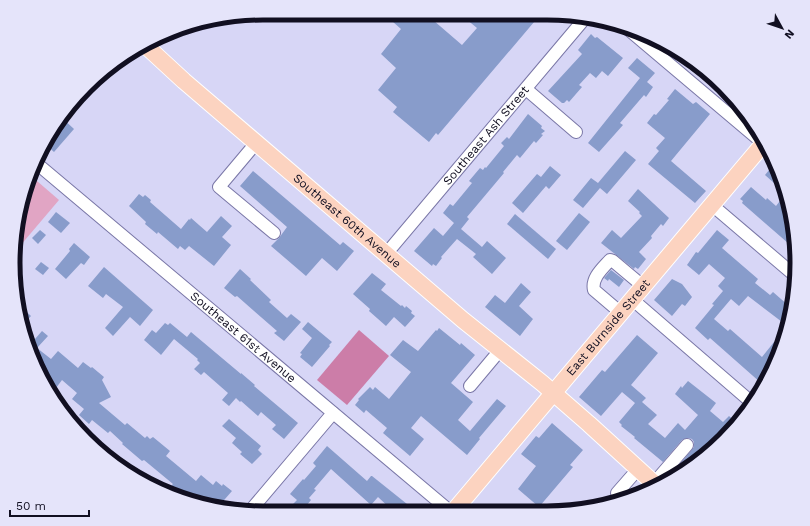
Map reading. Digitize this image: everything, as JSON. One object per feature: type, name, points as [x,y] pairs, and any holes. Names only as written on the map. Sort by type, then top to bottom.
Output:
[{"type":"main road","name":"Southeast 60th Avenue","points":[[149,49],[184,81],[463,320],[552,393],[652,482]]},
{"type":"main road","name":"East Burnside Street","points":[[457,506],[760,148]]},
{"type":"street","name":"Southeast Ash Street","points":[[386,254],[581,22]]},
{"type":"street","points":[[655,45],[752,133]]},
{"type":"street","points":[[526,89],[576,132]]},
{"type":"street","points":[[256,143],[219,187],[274,233]]},
{"type":"street","name":"Southeast 61st Avenue","points":[[40,166],[445,506]]},
{"type":"street","points":[[712,205],[789,271]]},
{"type":"street","points":[[621,313],[594,290],[593,286],[597,275],[610,260],[613,260],[644,287]]},
{"type":"street","points":[[632,300],[748,399]]},
{"type":"street","points":[[470,386],[501,350]]},
{"type":"street","points":[[255,505],[333,413]]},
{"type":"street","points":[[663,476],[687,445]]},
{"type":"street","points":[[617,493],[638,469]]},
{"type":"shaded area","points":[[35,179],[59,200],[21,245],[22,231],[28,200]]},
{"type":"shaded area","points":[[359,330],[389,356],[347,405],[317,380]]},
{"type":"building","points":[[391,20],[433,20],[462,45],[477,28],[467,20],[536,20],[438,135],[436,133],[429,142],[393,112],[397,107],[378,90],[396,68],[381,54],[401,29]]},
{"type":"building","points":[[591,34],[623,58],[608,76],[602,71],[596,78],[590,73],[579,85],[582,87],[569,102],[567,100],[562,103],[548,91],[582,54],[578,50]]},
{"type":"building","points":[[637,58],[655,73],[647,82],[653,87],[646,97],[644,95],[620,123],[623,125],[599,152],[588,143],[640,78],[628,68]]},
{"type":"building","points":[[675,89],[693,104],[696,102],[710,114],[671,161],[706,191],[695,203],[648,164],[659,151],[656,148],[665,138],[647,123],[669,100],[667,99]]},
{"type":"building","points":[[528,114],[542,126],[541,128],[545,131],[541,134],[543,135],[536,143],[534,141],[520,158],[517,155],[467,217],[469,219],[461,229],[482,247],[487,241],[506,258],[492,274],[473,257],[476,254],[457,239],[441,257],[442,258],[436,266],[433,264],[432,266],[414,251],[434,228],[443,236],[454,223],[443,213],[450,204],[453,206],[472,183],[469,181],[480,168],[483,170],[485,167],[486,168],[504,146],[501,143],[507,137],[509,139]]},
{"type":"building","points":[[66,121],[74,129],[54,152],[49,148]]},
{"type":"building","points":[[625,151],[636,160],[607,194],[600,188],[583,208],[573,200],[591,178],[598,183]]},
{"type":"building","points":[[550,166],[561,175],[549,189],[546,186],[523,213],[512,203],[537,174],[541,177]]},
{"type":"building","points":[[771,168],[776,181],[774,183],[765,175]]},
{"type":"building","points":[[253,171],[340,245],[343,242],[354,251],[337,271],[322,258],[306,276],[271,246],[287,227],[240,186]]},
{"type":"building","points":[[751,187],[766,200],[767,198],[776,206],[782,199],[788,231],[789,244],[742,203],[743,201],[740,199]]},
{"type":"building","points":[[638,189],[669,218],[663,226],[661,224],[651,236],[652,238],[639,252],[646,259],[638,269],[635,267],[634,269],[601,243],[612,230],[621,238],[642,216],[639,213],[640,212],[628,201]]},
{"type":"building","points":[[139,194],[143,197],[145,195],[151,200],[150,202],[181,229],[191,218],[207,232],[221,216],[232,226],[222,237],[231,245],[214,266],[189,246],[185,250],[180,246],[178,249],[158,232],[157,234],[145,224],[146,222],[129,206]]},
{"type":"building","points":[[56,212],[70,223],[61,233],[48,222]]},
{"type":"building","points":[[579,213],[590,222],[567,250],[556,241]]},
{"type":"building","points":[[515,214],[556,249],[548,259],[507,224]]},
{"type":"building","points":[[40,230],[46,235],[38,244],[32,238]]},
{"type":"building","points":[[717,230],[729,240],[722,248],[758,279],[755,283],[770,295],[773,292],[786,304],[783,322],[748,296],[739,306],[731,299],[714,319],[728,331],[730,329],[762,357],[774,342],[776,344],[772,356],[759,381],[710,338],[708,340],[695,328],[714,305],[712,304],[723,291],[718,286],[725,278],[709,264],[699,275],[687,265],[696,252],[698,253]]},
{"type":"building","points":[[74,243],[90,257],[84,265],[81,263],[66,279],[55,269],[70,251],[69,249]]},
{"type":"building","points":[[41,262],[49,268],[43,275],[35,269]]},
{"type":"building","points":[[104,267],[153,310],[140,326],[130,317],[113,336],[105,328],[123,307],[106,294],[103,298],[88,286]]},
{"type":"building","points":[[240,269],[271,300],[269,302],[287,318],[291,314],[301,322],[284,341],[274,333],[277,331],[237,296],[235,297],[224,288]]},
{"type":"building","points":[[611,270],[624,280],[619,287],[609,279],[608,281],[604,278]]},
{"type":"building","points":[[372,273],[386,284],[381,290],[401,306],[402,305],[405,308],[406,306],[412,311],[411,313],[415,316],[405,327],[394,317],[386,326],[353,294]]},
{"type":"building","points":[[672,279],[682,284],[692,297],[685,306],[682,304],[672,316],[654,300]]},
{"type":"building","points":[[521,283],[531,292],[519,306],[533,319],[520,336],[485,307],[495,295],[505,303]]},
{"type":"building","points":[[25,311],[31,316],[27,320]]},
{"type":"building","points":[[308,322],[332,342],[312,367],[300,357],[302,354],[300,353],[312,338],[302,329]]},
{"type":"building","points":[[165,323],[168,325],[170,323],[187,337],[191,332],[298,423],[284,439],[272,429],[276,425],[261,412],[258,416],[236,398],[229,406],[222,400],[228,393],[204,372],[201,375],[194,369],[200,363],[197,360],[198,359],[174,339],[161,355],[144,340],[152,330],[156,333]]},
{"type":"building","points":[[439,328],[460,345],[461,343],[475,355],[451,383],[473,402],[458,420],[470,431],[497,399],[506,406],[467,455],[421,416],[411,428],[424,439],[410,456],[383,433],[387,428],[366,410],[364,413],[355,405],[359,400],[358,399],[370,387],[373,390],[375,387],[389,399],[411,372],[390,355],[403,340],[418,351]]},
{"type":"building","points":[[42,331],[48,336],[37,348],[51,359],[58,351],[78,368],[83,362],[104,377],[102,380],[111,397],[99,403],[125,425],[127,423],[145,438],[147,436],[150,439],[153,437],[170,451],[166,456],[196,481],[201,475],[213,485],[216,481],[232,491],[222,502],[200,498],[177,490],[171,486],[173,484],[144,460],[142,461],[122,444],[123,443],[110,431],[108,433],[92,420],[89,424],[79,415],[84,409],[72,399],[77,393],[62,380],[56,388],[38,356],[31,336],[35,339]]},
{"type":"building","points":[[637,335],[658,353],[631,385],[646,398],[642,402],[657,415],[648,424],[665,438],[678,423],[685,430],[698,415],[675,394],[681,386],[682,388],[688,381],[716,403],[710,411],[723,422],[729,416],[733,419],[707,446],[676,468],[694,447],[694,442],[692,439],[688,438],[682,440],[663,462],[621,426],[622,425],[619,422],[635,403],[622,392],[601,416],[579,397],[602,370],[605,372]]},
{"type":"building","points":[[229,419],[261,446],[258,450],[262,454],[252,464],[240,454],[242,452],[232,443],[236,438],[222,426]]},
{"type":"building","points":[[552,423],[583,450],[570,465],[573,467],[540,506],[538,506],[518,489],[536,466],[521,454],[536,436],[539,438]]},
{"type":"building","points":[[327,446],[367,481],[372,476],[410,506],[388,506],[378,497],[371,505],[331,469],[314,489],[316,490],[309,498],[311,500],[306,506],[291,506],[297,500],[290,494],[316,466],[313,463]]}]
